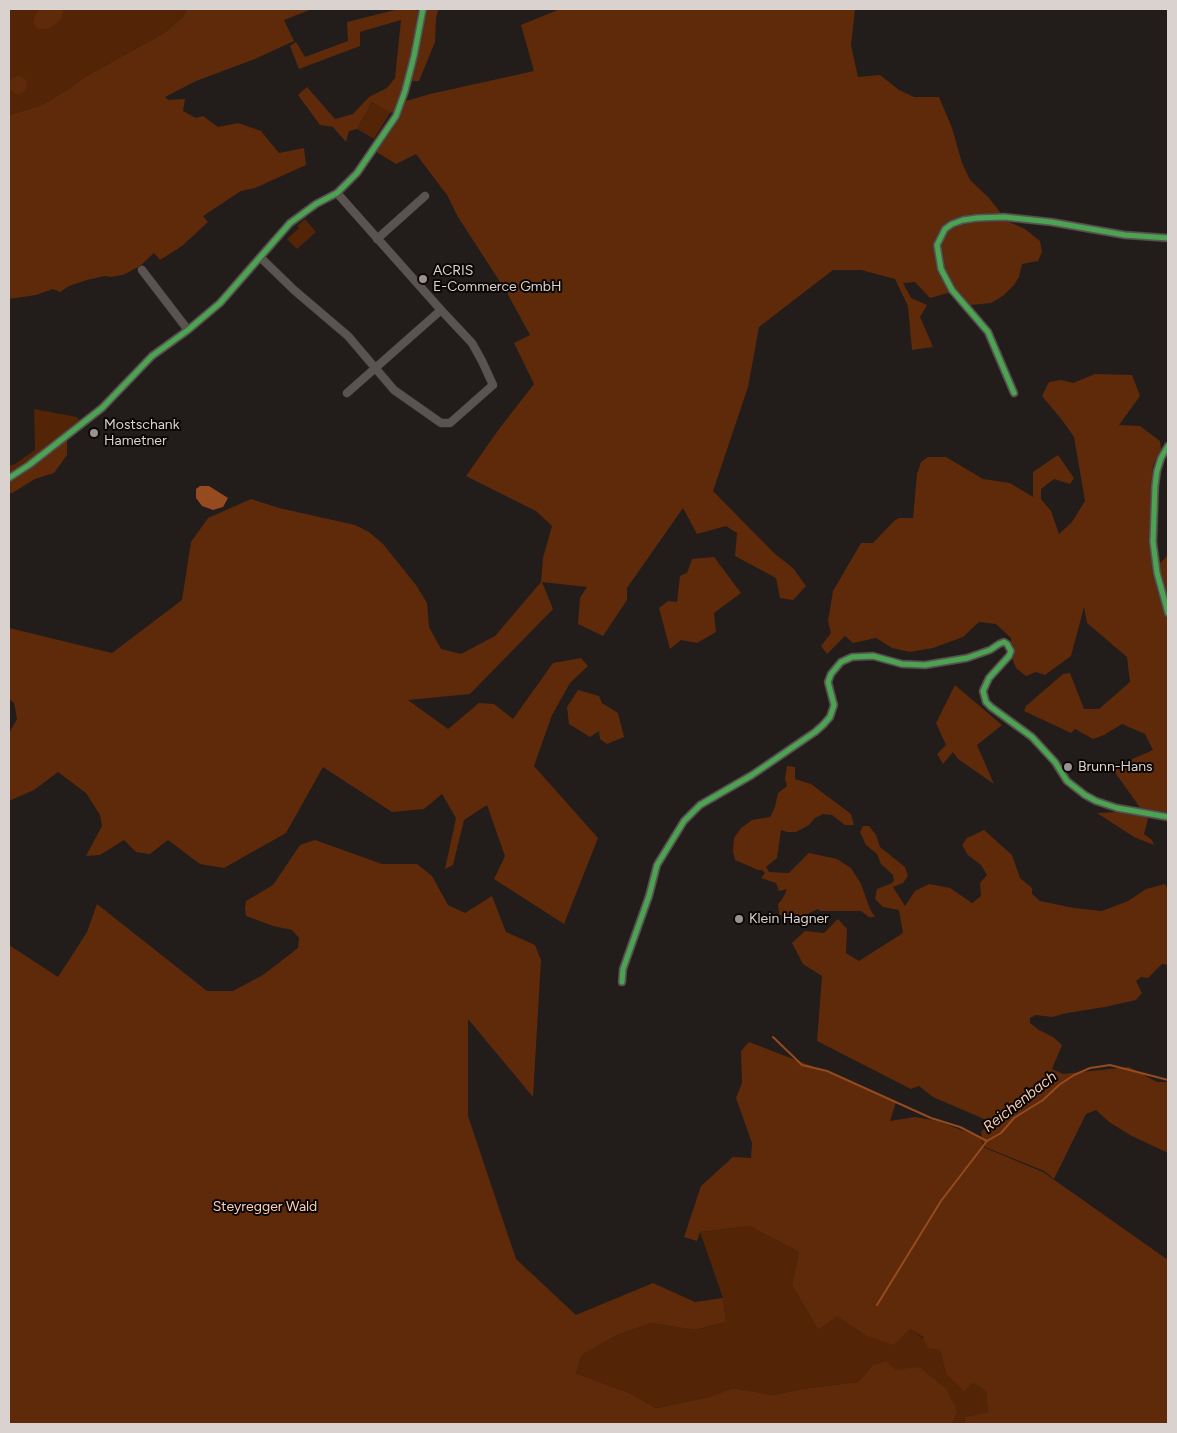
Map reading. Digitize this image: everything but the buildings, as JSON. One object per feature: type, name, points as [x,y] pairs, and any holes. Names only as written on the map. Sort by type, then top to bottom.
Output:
[{"type":"street","points":[[9,478],[29,465],[102,408],[146,361],[188,330],[220,303],[290,223],[316,204],[337,193],[357,173],[396,116],[412,64],[423,9]]},
{"type":"street","points":[[260,257],[294,290],[348,336],[394,390],[441,423],[450,423],[493,385],[474,345],[376,239],[337,193]]},
{"type":"street","points":[[376,239],[425,196]]},
{"type":"street","points":[[1014,393],[988,332],[952,290],[942,269],[937,245],[945,229],[963,220],[1004,217],[1052,222],[1125,235],[1168,238]]},
{"type":"street","points":[[142,270],[188,330]]},
{"type":"street","points":[[346,393],[441,310]]},
{"type":"street","points":[[1168,446],[1161,458],[1157,471],[1153,542],[1157,573],[1168,613]]},
{"type":"street","points":[[622,982],[623,969],[658,865],[684,821],[700,805],[752,775],[815,732],[830,717],[834,705],[828,682],[831,674],[841,662],[852,657],[873,656],[902,664],[925,665],[967,658],[990,650],[1004,642],[1010,647],[1009,656],[989,678],[983,691],[986,702],[1032,737],[1054,762],[1067,781],[1085,795],[1116,808],[1168,817]]},
{"type":"shaded area","points":[[9,9],[64,11],[63,9],[187,9],[182,18],[164,33],[85,77],[42,105],[9,115]]},
{"type":"shaded area","points":[[372,102],[390,113],[374,139],[357,129]]},
{"type":"shaded area","points":[[305,219],[316,232],[297,249],[287,239],[299,228],[297,226]]},
{"type":"shaded area","points":[[34,409],[77,417],[80,421],[9,476],[9,466],[35,450]]},
{"type":"shaded area","points":[[200,486],[209,486],[228,498],[223,507],[213,510],[202,506],[196,498],[196,489]]},
{"type":"shaded area","points":[[749,1226],[799,1252],[792,1285],[818,1330],[837,1315],[865,1335],[910,1329],[940,1350],[946,1374],[964,1390],[973,1383],[986,1391],[988,1412],[965,1417],[964,1424],[952,1424],[956,1411],[896,1370],[872,1366],[858,1382],[802,1389],[773,1395],[733,1388],[709,1397],[656,1408],[629,1393],[576,1373],[582,1355],[615,1336],[651,1323],[695,1330],[726,1322],[723,1298],[700,1232]]},
{"type":"green space","points":[[38,9],[63,9],[64,11],[60,20],[53,26],[46,29],[37,29],[33,22]]},
{"type":"green space","points":[[187,9],[312,9],[284,20],[294,41],[255,59],[196,81],[165,97],[168,100],[185,99],[183,111],[196,118],[203,116],[218,127],[238,123],[261,131],[279,153],[304,148],[306,165],[255,188],[241,191],[203,216],[208,222],[182,246],[160,260],[154,253],[140,266],[123,275],[87,280],[69,286],[60,292],[53,289],[36,295],[9,299],[9,115],[42,105],[85,77],[164,33],[182,18]]},
{"type":"green space","points":[[399,9],[415,9],[419,12],[428,9],[440,9],[436,19],[435,42],[419,81],[405,81],[395,111],[390,113],[372,102],[357,129],[349,131],[346,142],[333,127],[320,125],[298,95],[307,87],[335,119],[353,114],[369,97],[387,88],[395,78],[401,20],[360,32],[360,46],[299,69],[290,46],[296,42],[305,57],[348,41],[347,22]]},
{"type":"green space","points":[[560,9],[855,9],[851,45],[858,77],[880,75],[899,90],[914,97],[939,97],[952,128],[962,163],[970,180],[989,198],[1007,221],[1025,229],[1040,241],[1042,252],[1038,261],[1022,264],[1019,277],[1003,296],[991,303],[971,305],[969,307],[955,291],[930,298],[915,282],[903,283],[911,298],[927,305],[920,317],[933,347],[912,350],[908,306],[895,279],[861,270],[833,270],[759,327],[748,387],[713,491],[775,554],[793,568],[806,586],[793,600],[780,598],[776,578],[735,556],[737,533],[726,526],[697,534],[683,508],[627,588],[627,600],[603,636],[578,624],[580,598],[587,587],[542,582],[553,609],[470,694],[408,700],[448,729],[479,703],[494,704],[513,719],[553,663],[581,658],[588,666],[570,683],[552,715],[534,766],[598,838],[564,924],[494,879],[505,856],[487,805],[464,820],[453,865],[445,869],[456,818],[442,794],[424,809],[392,812],[323,767],[286,833],[224,868],[200,864],[168,840],[150,854],[136,852],[124,840],[100,855],[86,856],[102,826],[100,815],[86,793],[58,772],[34,790],[9,801],[9,733],[17,719],[14,703],[9,699],[9,628],[112,653],[182,600],[191,542],[208,518],[251,499],[279,508],[355,525],[369,532],[383,544],[416,585],[427,603],[429,627],[441,649],[461,654],[495,636],[541,582],[543,558],[552,526],[536,511],[466,476],[534,384],[514,343],[530,335],[506,291],[458,217],[447,195],[416,154],[396,164],[375,151],[399,116],[406,101],[534,71],[521,25]]},
{"type":"green space","points":[[14,76],[22,76],[27,81],[25,92],[14,94],[9,89],[9,81]]},
{"type":"green space","points":[[1095,374],[1132,375],[1140,396],[1119,425],[1140,426],[1160,441],[1161,449],[1153,466],[1151,552],[1154,569],[1168,555],[1168,807],[1166,814],[1143,813],[1148,819],[1144,834],[1152,840],[1154,845],[1134,837],[1097,813],[1117,812],[1142,815],[1143,812],[1112,768],[1153,750],[1145,734],[1122,724],[1104,735],[1093,739],[1075,729],[1071,733],[1024,711],[1026,706],[1063,674],[1070,673],[1084,709],[1099,709],[1130,682],[1127,657],[1087,623],[1084,607],[1071,656],[1045,675],[1036,672],[1026,676],[1016,668],[1012,658],[1011,638],[996,624],[979,622],[963,637],[933,648],[910,652],[892,648],[876,638],[853,643],[845,636],[827,654],[821,646],[831,633],[828,621],[833,591],[861,543],[873,543],[899,518],[913,518],[917,474],[921,462],[928,457],[946,457],[983,479],[1010,483],[1033,497],[1033,472],[1058,455],[1074,478],[1070,484],[1054,479],[1041,489],[1041,499],[1051,511],[1059,534],[1072,522],[1085,501],[1074,437],[1042,396],[1049,382],[1061,380],[1073,383]]},
{"type":"green space","points":[[67,438],[67,455],[54,473],[35,479],[9,494],[9,482]]},
{"type":"green space","points":[[714,557],[741,593],[714,613],[716,632],[697,643],[681,640],[670,649],[659,608],[668,601],[677,602],[680,576],[687,573],[692,559]]},
{"type":"green space","points":[[955,685],[1002,725],[977,745],[994,784],[958,759],[953,752],[943,764],[937,754],[946,745],[936,723]]},
{"type":"green space","points":[[578,690],[599,696],[602,703],[618,713],[624,737],[607,744],[600,739],[599,731],[590,737],[569,724],[567,707]]},
{"type":"green space","points":[[787,766],[795,767],[795,779],[811,784],[851,814],[854,825],[845,825],[832,815],[823,814],[796,832],[781,830],[777,858],[766,867],[769,872],[789,873],[809,853],[837,859],[851,868],[861,884],[875,917],[869,917],[861,911],[820,911],[818,909],[809,913],[809,919],[803,922],[793,916],[787,919],[779,914],[778,904],[787,889],[779,891],[776,883],[761,878],[765,873],[762,870],[735,860],[733,851],[734,838],[741,828],[752,820],[770,817],[775,807],[778,793],[787,786],[785,779]]},
{"type":"green space","points":[[863,826],[869,826],[876,835],[880,847],[905,867],[908,876],[903,883],[893,887],[905,906],[915,891],[929,884],[950,888],[972,903],[981,896],[980,883],[987,875],[981,865],[968,855],[962,845],[967,838],[984,830],[1012,855],[1020,878],[1032,888],[1032,894],[1040,901],[1102,911],[1128,901],[1146,889],[1165,884],[1168,889],[1168,965],[1162,964],[1148,978],[1141,977],[1136,981],[1142,993],[1136,1000],[1052,1017],[1036,1015],[1030,1018],[1030,1023],[1062,1045],[1052,1069],[1063,1074],[1129,1067],[1157,1082],[1168,1082],[1168,1153],[1130,1135],[1109,1122],[1096,1110],[1086,1114],[1054,1179],[1044,1171],[985,1147],[982,1139],[983,1147],[1043,1172],[1168,1260],[1168,1424],[964,1424],[965,1417],[988,1412],[986,1391],[973,1383],[964,1391],[946,1374],[940,1350],[927,1348],[923,1337],[910,1329],[893,1345],[865,1335],[837,1316],[818,1330],[792,1285],[799,1252],[749,1226],[700,1232],[697,1241],[684,1237],[701,1186],[733,1157],[751,1158],[752,1143],[736,1098],[742,1083],[741,1051],[749,1042],[827,1072],[896,1102],[890,1121],[915,1117],[938,1121],[982,1138],[981,1132],[991,1122],[933,1097],[919,1086],[911,1089],[817,1041],[822,976],[803,964],[792,943],[805,931],[824,933],[838,919],[847,929],[846,953],[859,961],[903,933],[899,910],[883,907],[875,899],[877,889],[894,881],[893,875],[881,864],[877,854],[866,845],[860,832]]},
{"type":"green space","name":"Steyregger Wald","points":[[315,840],[382,864],[417,864],[432,876],[448,905],[465,913],[492,896],[506,932],[535,945],[541,960],[533,1097],[468,1019],[468,1116],[516,1259],[576,1315],[653,1283],[695,1302],[723,1298],[726,1322],[695,1330],[651,1323],[615,1336],[582,1355],[576,1373],[629,1393],[656,1408],[709,1397],[733,1388],[773,1395],[802,1389],[858,1382],[872,1366],[886,1361],[896,1370],[919,1367],[946,1389],[957,1411],[952,1424],[9,1424],[9,945],[58,977],[87,932],[97,904],[207,991],[233,991],[263,975],[298,948],[299,938],[292,930],[273,926],[246,916],[246,901],[273,885],[300,845]]},
{"type":"waterway","points":[[773,1037],[802,1065],[827,1071],[931,1118],[960,1127],[987,1141]]},
{"type":"waterway","name":"Reichenbach","points":[[877,1305],[941,1201],[987,1141],[1001,1133],[1014,1118],[1043,1100],[1059,1085],[1074,1075],[1090,1068],[1110,1065],[1168,1080]]},
{"type":"cycle path","points":[[9,478],[29,465],[102,408],[152,356],[188,330],[220,303],[290,223],[316,204],[337,193],[357,173],[396,116],[414,56],[423,9]]},
{"type":"cycle path","points":[[1014,393],[988,332],[952,290],[941,269],[937,245],[945,229],[963,220],[1004,217],[1051,222],[1125,235],[1168,238]]},
{"type":"cycle path","points":[[1168,446],[1161,458],[1157,471],[1153,542],[1157,573],[1168,613]]},
{"type":"cycle path","points":[[622,982],[623,969],[649,896],[657,865],[684,821],[700,805],[752,775],[823,725],[830,717],[834,705],[828,682],[831,674],[841,662],[852,657],[873,656],[902,664],[925,665],[967,658],[990,650],[1004,642],[1011,651],[1009,656],[989,678],[983,691],[986,702],[1032,737],[1055,762],[1067,781],[1085,795],[1117,808],[1168,817]]},
{"type":"place","name":"ACRIS E-Commerce GmbH","points":[[423,279]]},
{"type":"place","name":"Mostschank Hametner","points":[[94,433]]},
{"type":"place","name":"Brunn-Hans","points":[[1068,767]]},
{"type":"place","name":"Klein Hagner","points":[[739,919]]}]
